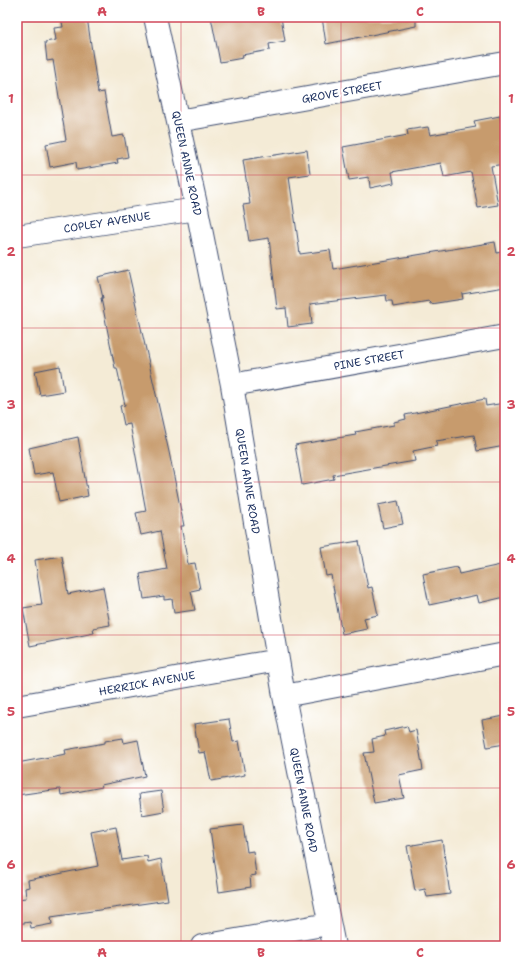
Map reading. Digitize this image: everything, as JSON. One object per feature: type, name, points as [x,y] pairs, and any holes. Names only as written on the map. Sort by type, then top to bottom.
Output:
[{"type":"street","name":"QUEEN ANNE ROAD","points":[[155,17],[198,209],[232,384],[284,696],[334,946]]},
{"type":"street","name":"GROVE STREET","points":[[178,121],[505,63]]},
{"type":"street","name":"COPLEY AVENUE","points":[[17,236],[198,209]]},
{"type":"street","name":"PINE STREET","points":[[232,384],[505,336]]},
{"type":"street","points":[[284,696],[505,654]]},
{"type":"street","name":"HERRICK AVENUE","points":[[17,706],[278,660]]},
{"type":"street","points":[[202,946],[329,924]]},
{"type":"building","points":[[61,17],[87,17],[98,93],[104,92],[112,137],[124,135],[128,157],[117,159],[118,163],[77,170],[76,162],[50,167],[46,144],[66,140],[53,60],[47,61],[45,42],[56,40],[54,28],[63,27]]},
{"type":"building","points":[[211,17],[281,17],[285,41],[269,44],[270,50],[242,55],[243,58],[220,62]]},
{"type":"building","points":[[322,17],[416,17],[416,26],[326,44]]},
{"type":"building","points":[[500,116],[501,122],[505,121],[505,164],[491,166],[498,205],[478,208],[471,172],[444,177],[441,163],[392,172],[394,183],[370,188],[369,177],[349,180],[343,147],[408,135],[407,130],[428,127],[430,135],[476,127],[474,121]]},
{"type":"building","points":[[307,150],[310,174],[289,177],[300,254],[330,250],[333,269],[495,242],[497,253],[505,251],[505,287],[462,294],[463,299],[430,304],[429,301],[393,307],[392,301],[387,301],[386,295],[310,304],[312,324],[288,327],[286,308],[277,309],[269,238],[249,241],[243,205],[250,204],[243,160]]},
{"type":"building","points":[[128,270],[169,452],[184,526],[181,526],[188,564],[195,563],[200,589],[191,591],[195,610],[174,613],[172,599],[164,600],[164,596],[144,599],[140,574],[167,569],[160,531],[141,535],[136,513],[146,511],[130,424],[124,425],[120,406],[125,405],[117,368],[115,368],[98,277]]},
{"type":"building","points":[[60,366],[64,391],[40,395],[35,371]]},
{"type":"building","points":[[485,399],[486,406],[505,403],[505,446],[477,451],[474,435],[436,441],[437,446],[413,451],[415,461],[333,475],[334,479],[302,485],[295,445],[356,435],[355,432],[394,425],[394,422],[406,419],[405,415]]},
{"type":"building","points":[[78,437],[88,496],[59,502],[53,472],[34,475],[29,448]]},
{"type":"building","points":[[398,501],[403,524],[383,528],[378,505]]},
{"type":"building","points":[[359,541],[368,588],[372,587],[378,615],[364,618],[367,629],[342,634],[331,575],[326,576],[321,547]]},
{"type":"building","points":[[62,556],[68,594],[103,587],[110,625],[93,628],[94,633],[30,646],[23,608],[42,605],[35,560]]},
{"type":"building","points":[[505,564],[505,597],[479,603],[477,595],[429,605],[423,574],[457,567],[459,574]]},
{"type":"building","points":[[505,716],[505,744],[487,747],[482,720]]},
{"type":"building","points":[[229,719],[233,742],[239,741],[245,775],[211,781],[205,752],[199,753],[194,724]]},
{"type":"building","points":[[407,726],[409,732],[416,730],[423,770],[399,775],[404,798],[374,803],[364,753],[374,752],[372,739],[385,736],[384,731]]},
{"type":"building","points":[[123,738],[124,743],[138,740],[145,776],[101,785],[102,787],[61,795],[60,789],[17,795],[17,763],[66,754],[65,750],[105,743],[105,741]]},
{"type":"building","points":[[161,791],[164,811],[142,815],[139,794]]},
{"type":"building","points":[[243,825],[247,852],[253,851],[256,875],[250,876],[251,887],[219,892],[210,829]]},
{"type":"building","points":[[116,827],[122,860],[147,856],[148,862],[161,859],[168,900],[51,917],[52,924],[31,928],[30,922],[17,924],[17,899],[26,898],[25,888],[29,887],[28,880],[98,866],[91,832]]},
{"type":"building","points":[[442,840],[450,894],[427,897],[425,889],[415,891],[407,846]]}]
